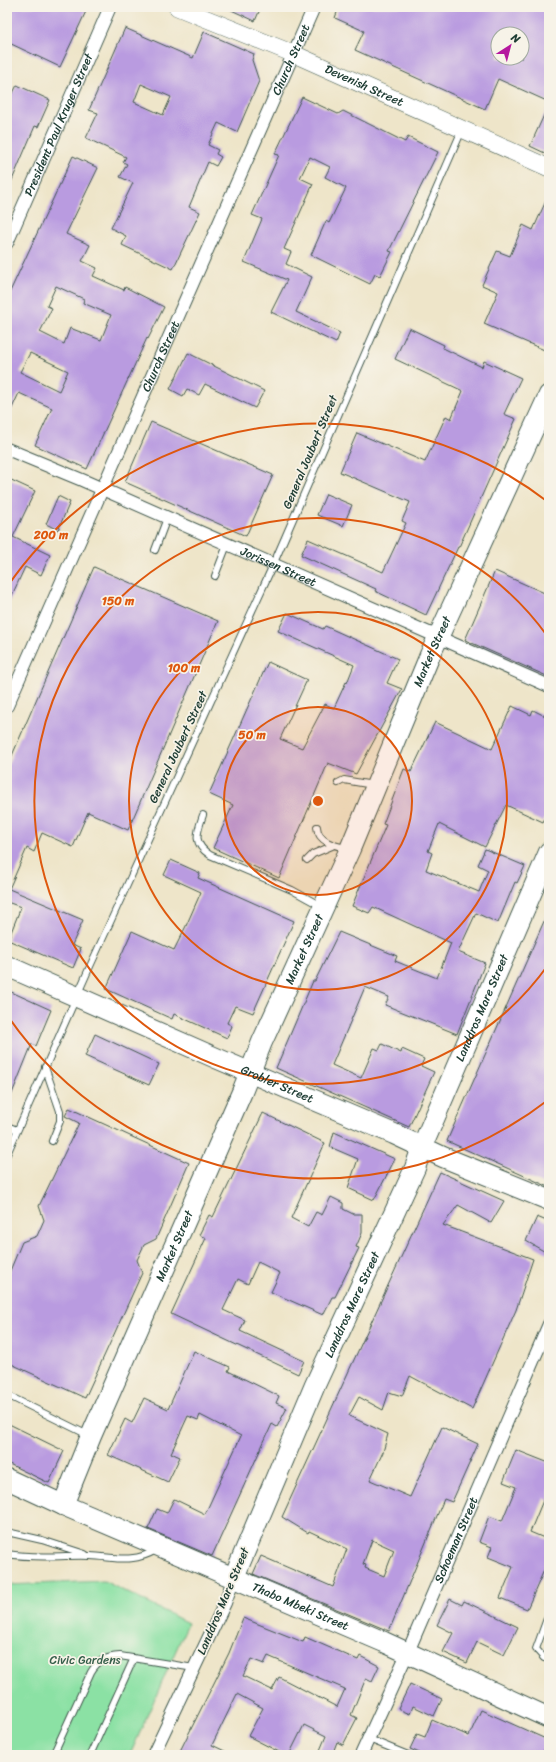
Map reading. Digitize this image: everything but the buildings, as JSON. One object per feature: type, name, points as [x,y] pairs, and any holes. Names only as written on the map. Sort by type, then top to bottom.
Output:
[{"type":"main road","name":"Devenish Street","points":[[177,7],[294,54],[549,168]]},
{"type":"main road","name":"Market Street","points":[[63,1505],[91,1436],[250,1072],[324,908],[341,847],[377,786],[438,637],[549,396]]},
{"type":"main road","name":"Landdros Mare Street","points":[[234,1578],[315,1385],[415,1168],[422,1147],[549,852]]},
{"type":"main road","name":"Grobler Street","points":[[7,966],[422,1147],[549,1200]]},
{"type":"main road","name":"Thabo Mbeki Street","points":[[7,1479],[63,1505],[384,1642],[407,1654],[549,1718]]},
{"type":"street","name":"President Paul Kruger Street","points":[[7,243],[110,7]]},
{"type":"street","name":"Church Street","points":[[7,706],[314,7]]},
{"type":"street","name":"Jorissen Street","points":[[7,448],[549,686]]},
{"type":"street","name":"Schoeman Street","points":[[361,1755],[407,1654],[549,1324]]},
{"type":"street","name":"Landdros Mare Street","points":[[153,1755],[225,1603],[234,1578]]},
{"type":"lane","name":"General Joubert Street","points":[[7,1154],[76,996],[273,565],[462,129]]},
{"type":"lane","points":[[155,550],[168,518]]},
{"type":"lane","points":[[215,576],[227,545]]},
{"type":"lane","points":[[338,783],[344,780],[377,786]]},
{"type":"lane","points":[[203,815],[198,831],[198,844],[202,850],[210,855],[292,890],[324,908]]},
{"type":"lane","points":[[317,827],[321,837],[341,847]]},
{"type":"lane","points":[[307,860],[313,854],[341,847]]},
{"type":"lane","points":[[45,1066],[60,1111],[60,1121],[52,1141]]},
{"type":"lane","points":[[7,1126],[17,1130]]},
{"type":"lane","points":[[7,1395],[91,1436]]},
{"type":"lane","points":[[7,1532],[42,1540],[90,1556]]},
{"type":"lane","points":[[7,1554],[29,1558],[90,1556],[128,1559],[144,1557],[161,1547]]},
{"type":"lane","points":[[549,1613],[536,1649],[544,1658],[549,1659]]},
{"type":"lane","points":[[53,1755],[91,1672],[97,1663],[110,1656],[134,1658],[194,1668]]},
{"type":"lane","points":[[90,1755],[134,1658]]},
{"type":"lane","points":[[369,1739],[408,1755]]},
{"type":"green space","name":"Civic Gardens","points":[[104,1581],[188,1623],[130,1755],[7,1755],[7,1585]]}]
